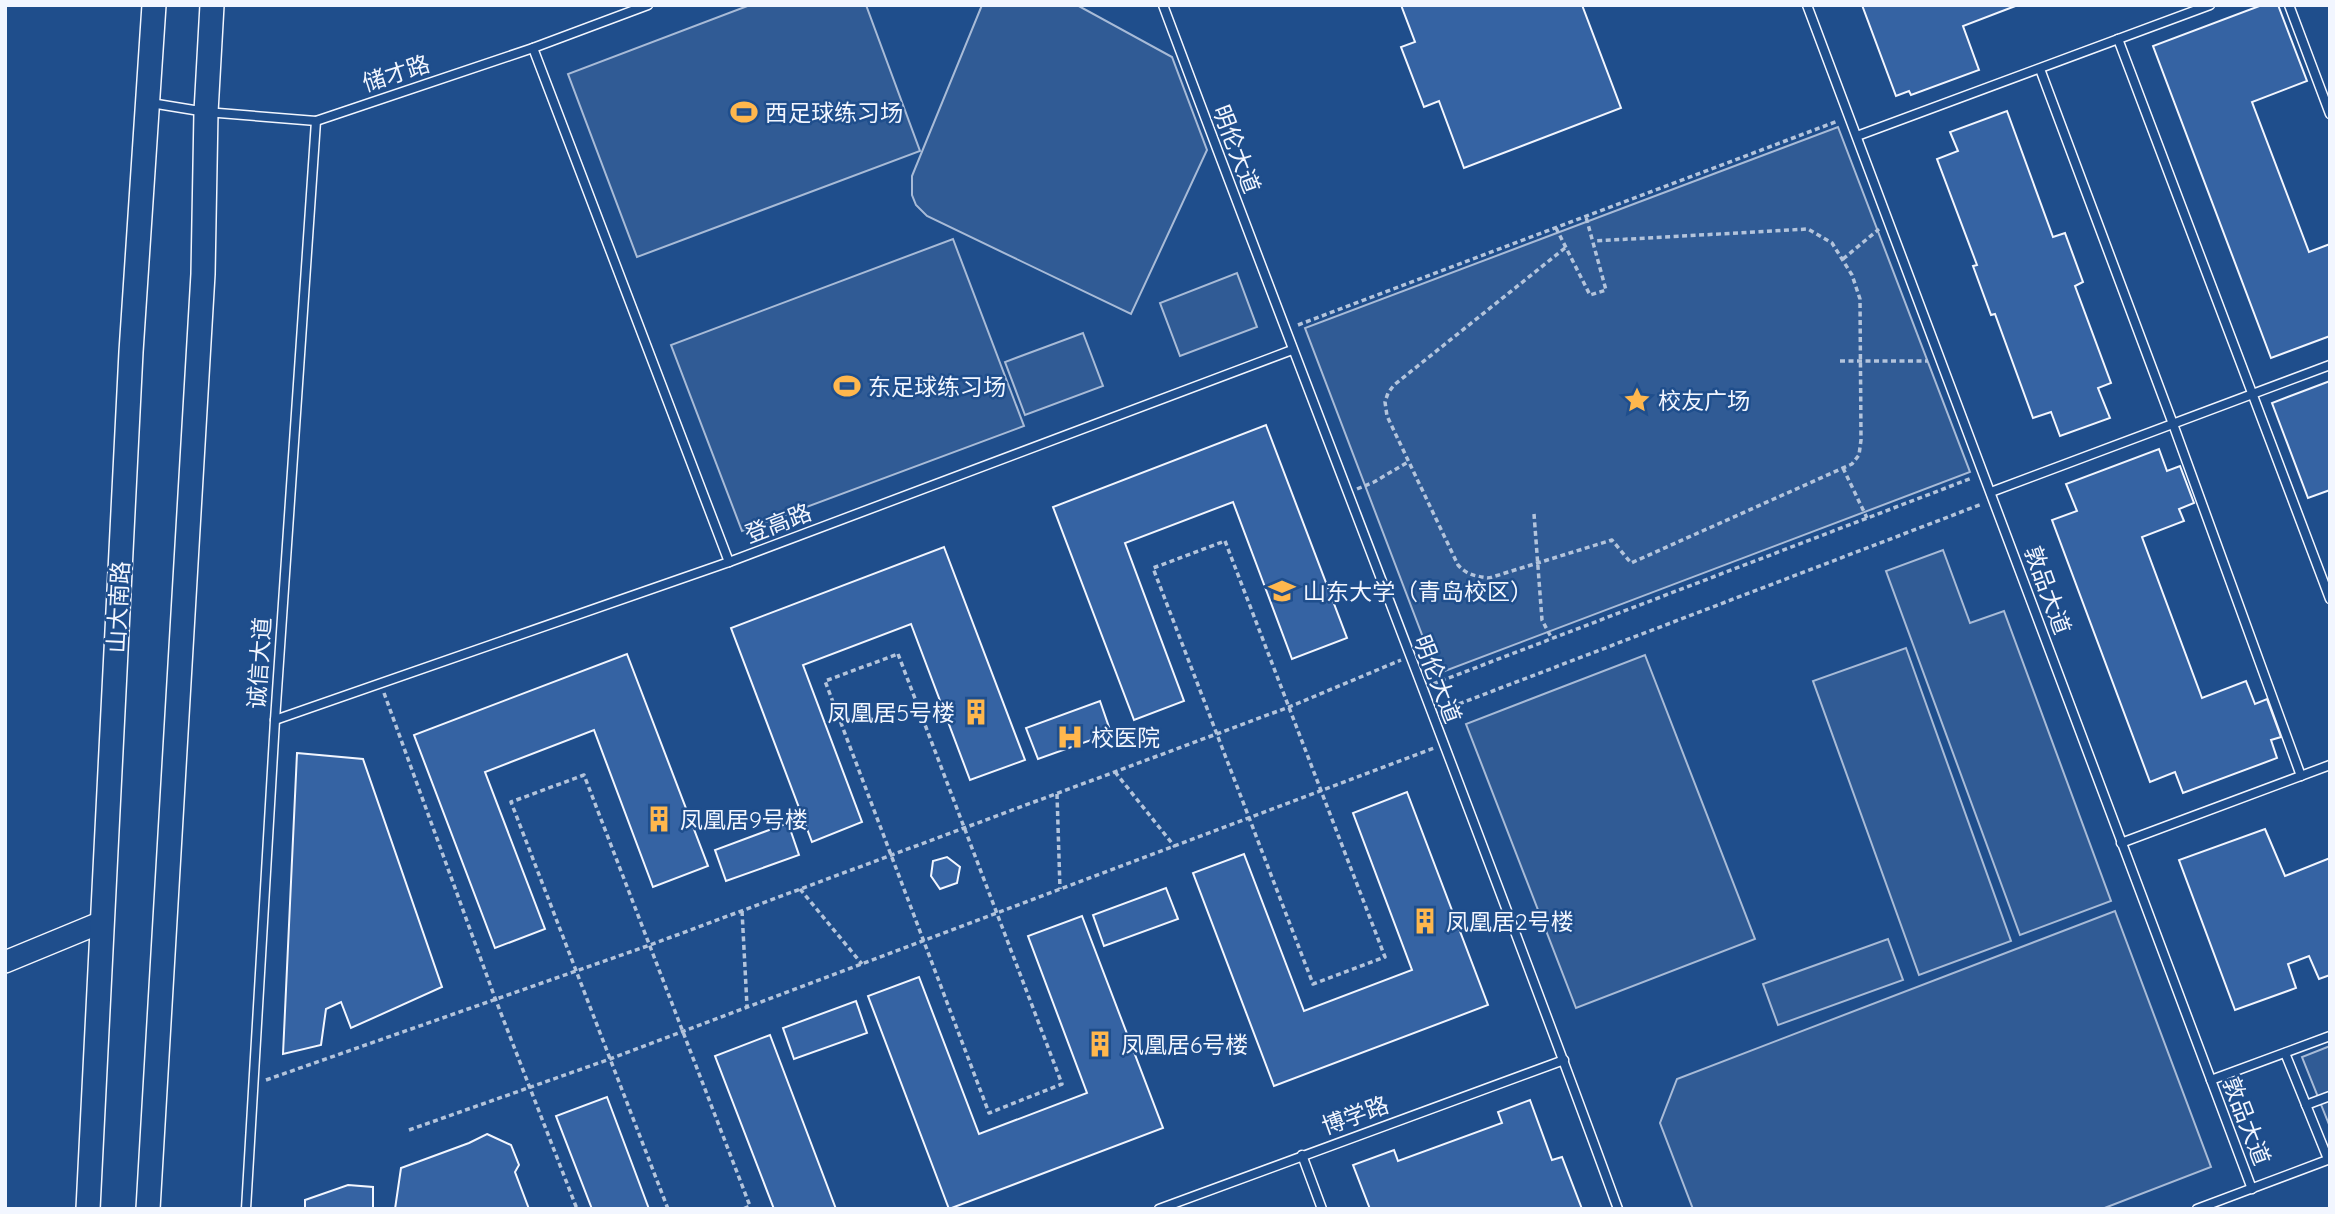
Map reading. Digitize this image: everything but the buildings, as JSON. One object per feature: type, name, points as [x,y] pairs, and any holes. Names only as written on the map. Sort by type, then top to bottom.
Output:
[{"type":"main road","name":"山大南路","points":[[88,1209],[131,352],[154,5]]},
{"type":"main road","points":[[148,1209],[203,274],[206,112],[212,5]]},
{"type":"street","points":[[5,962],[102,922]]},
{"type":"lane","name":"储才路","points":[[148,103],[206,112],[316,121],[533,48],[649,5]]},
{"type":"lane","name":"明伦大道","points":[[1163,5],[1284,331],[1564,1060],[1618,1209]]},
{"type":"lane","name":"敦品大道","points":[[1807,5],[2252,1189]]},
{"type":"lane","points":[[1857,136],[2210,5]]},
{"type":"lane","points":[[2289,5],[2330,114]]},
{"type":"lane","points":[[2118,39],[2330,599]]},
{"type":"lane","points":[[533,48],[729,562]]},
{"type":"lane","points":[[2039,69],[2174,424],[2301,776]]},
{"type":"lane","name":"诚信大道","points":[[246,1209],[275,720],[316,121]]},
{"type":"lane","name":"登高路","points":[[275,720],[729,562],[1292,350]]},
{"type":"lane","points":[[1992,496],[2330,365]]},
{"type":"lane","points":[[2121,842],[2330,765]]},
{"type":"lane","points":[[2211,1080],[2330,1036]]},
{"type":"lane","points":[[2197,1209],[2329,1159],[2285,1053]]},
{"type":"lane","name":"博学路","points":[[1159,1209],[1564,1060]]},
{"type":"lane","points":[[2306,1105],[2330,1096]]},
{"type":"lane","points":[[1302,1155],[1322,1209]]},
{"type":"path","points":[[1284,331],[1850,117]]},
{"type":"path","points":[[1556,228],[1590,295],[1606,290],[1586,216]]},
{"type":"path","points":[[1843,259],[1889,222]]},
{"type":"path","points":[[1565,248],[1388,393],[1385,402],[1387,416],[1408,462],[1458,565],[1464,572],[1489,578],[1612,540],[1631,563],[1852,464],[1859,455],[1861,440],[1860,299],[1852,275],[1832,243],[1808,229],[1594,241]]},
{"type":"path","points":[[1840,361],[1941,361]]},
{"type":"path","points":[[1346,493],[1374,482],[1408,462]]},
{"type":"path","points":[[1843,468],[1867,518]]},
{"type":"path","points":[[1422,689],[1983,473]]},
{"type":"path","points":[[1431,714],[1992,496]]},
{"type":"path","points":[[1534,514],[1542,620],[1552,639]]},
{"type":"path","points":[[1225,541],[1385,957],[1313,985],[1217,734],[1153,568],[1225,541]]},
{"type":"path","points":[[898,654],[1062,1084],[989,1113],[891,855],[825,681],[898,654]]},
{"type":"path","points":[[253,1084],[743,911],[1289,707],[1409,657]]},
{"type":"path","points":[[380,684],[495,998],[578,1209]]},
{"type":"path","points":[[409,1130],[610,1059],[1443,744]]},
{"type":"path","points":[[1115,772],[1175,847]]},
{"type":"path","points":[[668,1209],[511,802],[584,775],[750,1206],[743,1209]]},
{"type":"path","points":[[1057,794],[1060,890]]},
{"type":"path","points":[[800,889],[862,964]]},
{"type":"path","points":[[743,911],[747,1007]]},
{"type":"shaded area","name":"西足球练习场","points":[[750,5],[866,5],[920,151],[637,257],[568,74]]},
{"type":"shaded area","points":[[982,5],[1077,5],[1172,57],[1207,150],[1131,314],[927,216],[916,205],[912,195],[912,176]]},
{"type":"shaded area","name":"校友广场","points":[[1838,127],[1970,472],[1437,674],[1305,328]]},
{"type":"shaded area","name":"东足球练习场","points":[[953,239],[1024,426],[742,531],[671,345]]},
{"type":"shaded area","points":[[1237,273],[1257,327],[1180,356],[1160,303]]},
{"type":"shaded area","points":[[1083,333],[1103,386],[1025,415],[1005,362]]},
{"type":"shaded area","points":[[1943,550],[1970,623],[2004,611],[2111,901],[2020,935],[1886,571]]},
{"type":"shaded area","points":[[1906,648],[2011,941],[1919,975],[1813,681]]},
{"type":"shaded area","points":[[1645,655],[1755,939],[1576,1008],[1466,724]]},
{"type":"shaded area","points":[[2115,911],[2211,1167],[2102,1209],[1693,1209],[1660,1123],[1677,1079]]},
{"type":"shaded area","points":[[1888,939],[1903,980],[1778,1025],[1763,984]]},
{"type":"shaded area","points":[[2330,1046],[2330,1127],[2302,1057]]},
{"type":"place","name":"西足球练习场","points":[[744,112]]},
{"type":"place","name":"东足球练习场","points":[[847,386]]},
{"type":"place","name":"校友广场","points":[[1637,400]]},
{"type":"place","name":"山东大学（青岛校区）","points":[[1282,591]]},
{"type":"place","name":"凤凰居5号楼","points":[[976,712]]},
{"type":"place","name":"校医院","points":[[1070,737]]},
{"type":"place","name":"凤凰居9号楼","points":[[659,819]]},
{"type":"place","name":"凤凰居2号楼","points":[[1425,921]]},
{"type":"place","name":"凤凰居6号楼","points":[[1100,1044]]}]
